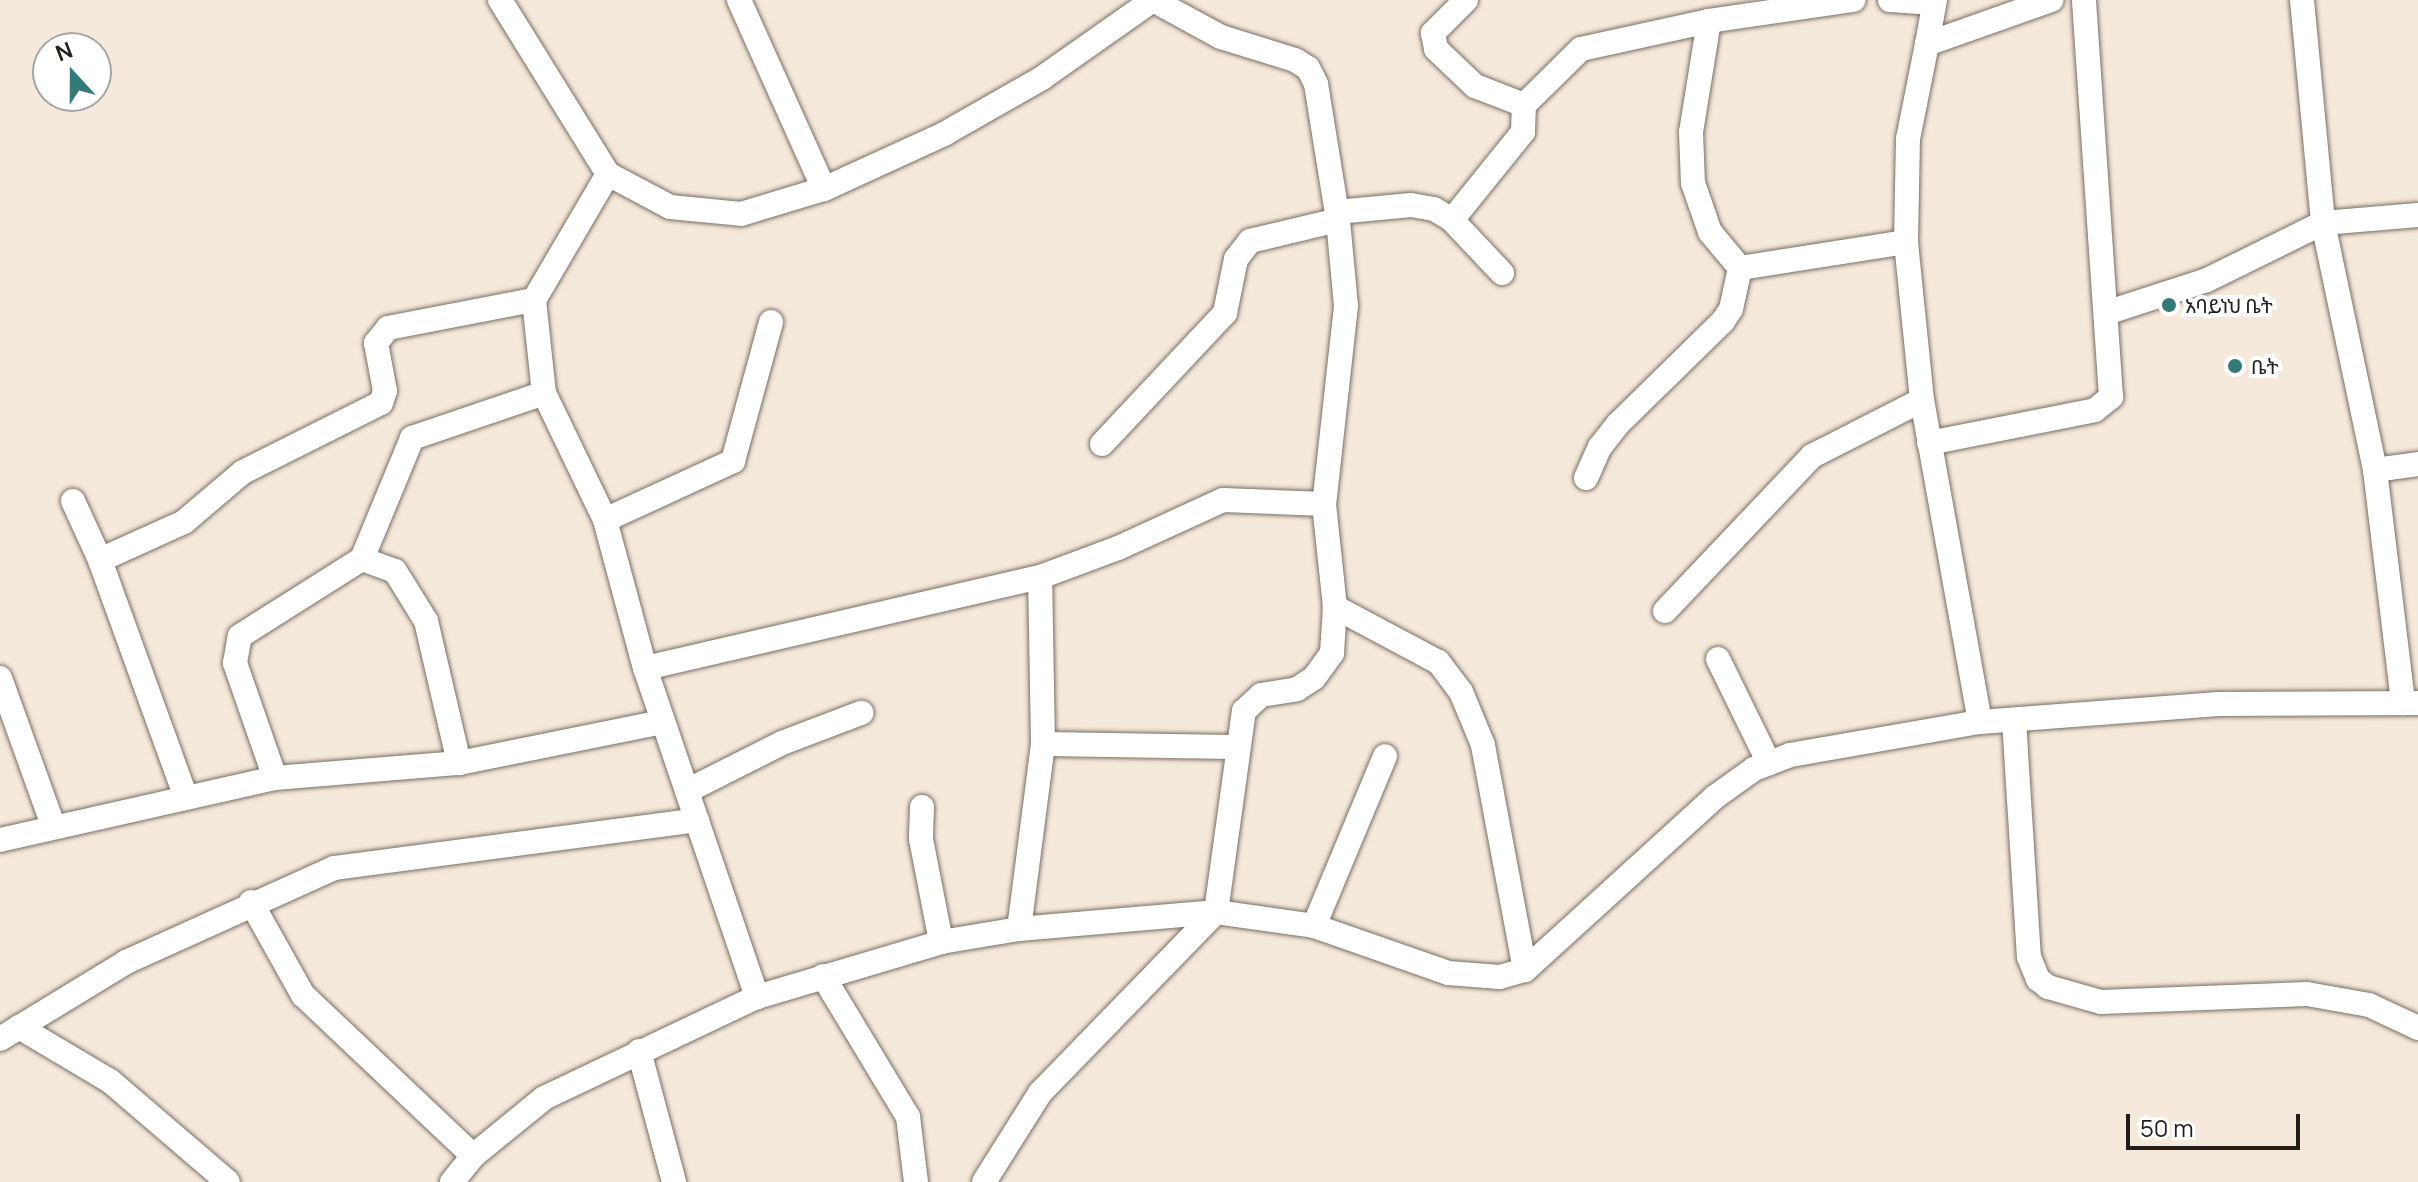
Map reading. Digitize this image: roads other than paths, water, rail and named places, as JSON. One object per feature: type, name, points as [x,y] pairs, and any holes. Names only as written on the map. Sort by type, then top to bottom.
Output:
[{"type":"street","points":[[500,0],[608,174],[670,207],[741,214],[824,189],[944,134],[1042,78],[1153,0],[1221,37],[1308,68],[1316,84],[1338,216],[1346,306],[1324,504],[1335,607],[1335,639],[1325,666],[1297,689],[1261,695],[1244,711],[1235,747],[1216,912],[1040,1093],[984,1182]]},
{"type":"street","points":[[1466,0],[1433,33],[1436,49],[1475,86],[1524,105]]},
{"type":"street","points":[[1452,220],[1523,132],[1524,105],[1581,49],[1709,21],[1853,0]]},
{"type":"street","points":[[1890,0],[1935,2],[1908,139],[1906,242],[1922,400],[1980,722]]},
{"type":"street","points":[[1927,44],[2051,0]]},
{"type":"street","points":[[1929,443],[2106,404],[2112,386],[2084,0]]},
{"type":"street","points":[[452,1182],[473,1156],[544,1098],[639,1051],[757,997],[941,942],[1019,929],[1216,912],[1314,926],[1448,973],[1488,977],[1525,970],[1715,797],[1769,763],[1790,755],[1980,722],[2218,704],[2411,703],[2375,470],[2323,223],[2302,0]]},
{"type":"street","points":[[740,1],[824,189]]},
{"type":"street","points":[[1709,21],[1691,132],[1693,183],[1710,232],[1740,268]]},
{"type":"street","points":[[608,174],[534,300],[544,393],[605,520],[645,668],[757,997]]},
{"type":"street","points":[[1102,444],[1225,313],[1236,259],[1250,241],[1338,216],[1411,205],[1452,220],[1502,273]]},
{"type":"street","points":[[2106,313],[2207,280],[2323,223],[2418,215]]},
{"type":"street","points":[[1740,268],[1906,242]]},
{"type":"street","points":[[1586,478],[1600,447],[1618,424],[1723,321],[1740,268]]},
{"type":"street","points":[[100,560],[184,522],[243,472],[381,403],[385,391],[376,343],[388,328],[534,300]]},
{"type":"street","points":[[605,520],[733,461],[771,322]]},
{"type":"street","points":[[275,778],[235,663],[236,647],[250,629],[362,559],[412,438],[544,393]]},
{"type":"street","points":[[1665,611],[1812,456],[1922,400]]},
{"type":"street","points":[[2375,470],[2418,464]]},
{"type":"street","points":[[645,668],[1040,577],[1118,548],[1223,500],[1324,504]]},
{"type":"street","points":[[73,501],[100,560],[185,795]]},
{"type":"street","points":[[362,559],[395,571],[426,621],[459,763]]},
{"type":"street","points":[[1019,929],[1043,744],[1040,577]]},
{"type":"street","points":[[1335,607],[1438,662],[1461,692],[1483,745],[1525,970]]},
{"type":"street","points":[[1718,659],[1769,763]]},
{"type":"street","points":[[0,678],[53,825]]},
{"type":"street","points":[[687,791],[782,743],[861,713]]},
{"type":"street","points":[[2014,720],[2029,957],[2038,979],[2048,987],[2101,1002],[2307,994],[2369,1005],[2418,1028]]},
{"type":"street","points":[[0,840],[185,795],[275,778],[459,763],[663,722]]},
{"type":"street","points":[[1043,744],[1235,747]]},
{"type":"street","points":[[1314,926],[1385,756]]},
{"type":"street","points":[[922,807],[921,839],[941,942]]},
{"type":"street","points":[[10,1033],[126,962],[251,902],[334,868],[697,820]]},
{"type":"street","points":[[251,902],[303,995],[473,1156]]},
{"type":"street","points":[[823,976],[908,1117],[916,1182]]},
{"type":"street","points":[[10,1033],[110,1081],[228,1182]]},
{"type":"street","points":[[639,1051],[674,1182]]},
{"type":"place","name":"አባይነህ ቤት","points":[[2169,305]]},
{"type":"place","name":"ቤት","points":[[2235,366]]}]
